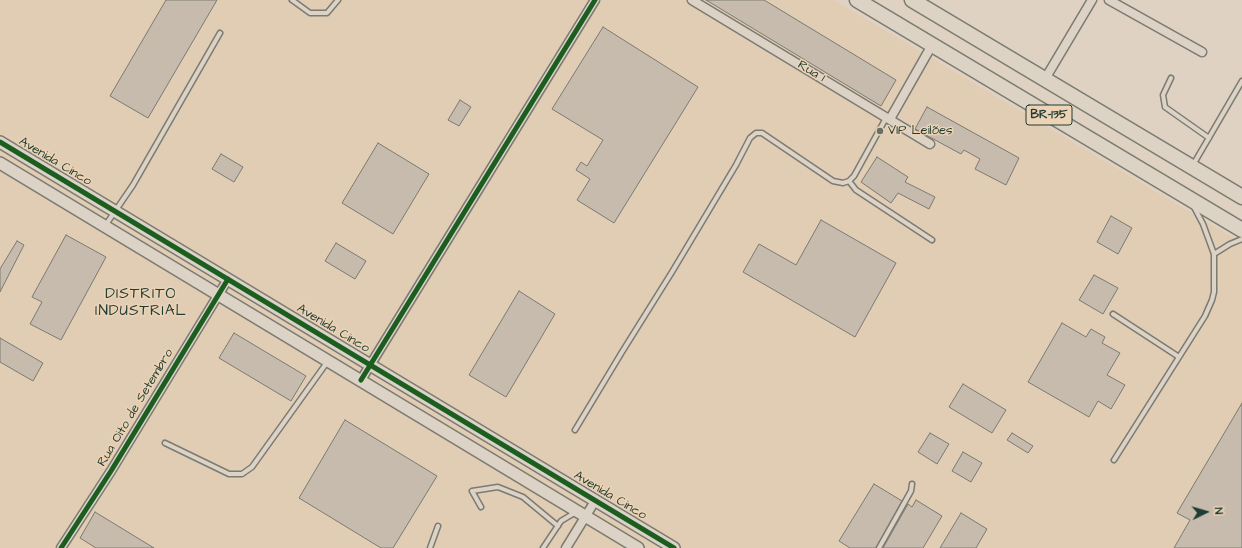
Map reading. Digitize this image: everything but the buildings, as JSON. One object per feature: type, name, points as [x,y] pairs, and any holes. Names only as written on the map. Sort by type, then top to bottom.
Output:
[{"type":"highway","name":"BR-135","points":[[857,0],[1242,230]]},
{"type":"highway","name":"BR-135","points":[[912,0],[1242,197]]},
{"type":"street","points":[[360,380],[595,0]]},
{"type":"street","name":"Rua 1","points":[[692,0],[930,144]]},
{"type":"street","points":[[1045,79],[1092,0]]},
{"type":"street","points":[[1109,0],[1202,52]]},
{"type":"street","points":[[888,118],[932,45]]},
{"type":"street","name":"Avenida Cinco","points":[[0,142],[371,364],[674,548]]},
{"type":"street","points":[[0,163],[638,548]]},
{"type":"street","name":"Rua Oito de Setembro","points":[[61,548],[111,471],[228,279]]},
{"type":"street","points":[[566,548],[581,514],[595,500]]},
{"type":"lane","points":[[292,0],[310,13],[328,14],[338,0]]},
{"type":"lane","points":[[105,226],[133,185],[220,33]]},
{"type":"lane","points":[[1171,78],[1163,95],[1165,107],[1209,138]]},
{"type":"lane","points":[[1192,167],[1242,81]]},
{"type":"lane","points":[[575,430],[672,272],[753,135],[759,132],[762,133],[833,181],[840,183],[849,181],[854,176],[888,118]]},
{"type":"lane","points":[[849,181],[856,190],[932,240]]},
{"type":"lane","points":[[1114,460],[1205,316],[1212,300],[1214,292],[1214,254],[1204,224],[1189,198]]},
{"type":"lane","points":[[1214,254],[1242,239]]},
{"type":"lane","points":[[1113,314],[1179,357]]},
{"type":"lane","points":[[165,443],[229,474],[242,474],[252,467],[328,361]]},
{"type":"lane","points":[[879,548],[911,491],[912,484]]},
{"type":"lane","points":[[481,507],[472,491],[498,487],[523,497],[558,526]]},
{"type":"lane","points":[[543,548],[561,522],[581,514]]},
{"type":"lane","points":[[430,548],[438,526]]},
{"type":"shaded area","points":[[0,0],[834,0],[1242,243],[1242,548],[0,548]]},
{"type":"cycle path","points":[[361,380],[595,0]]},
{"type":"cycle path","points":[[0,142],[674,548]]},
{"type":"cycle path","points":[[61,548],[111,471],[228,279]]},
{"type":"place","name":"VIP Leilões","points":[[880,131]]},
{"type":"district","name":"DISTRITO INDUSTRIAL","points":[[141,304]]}]
